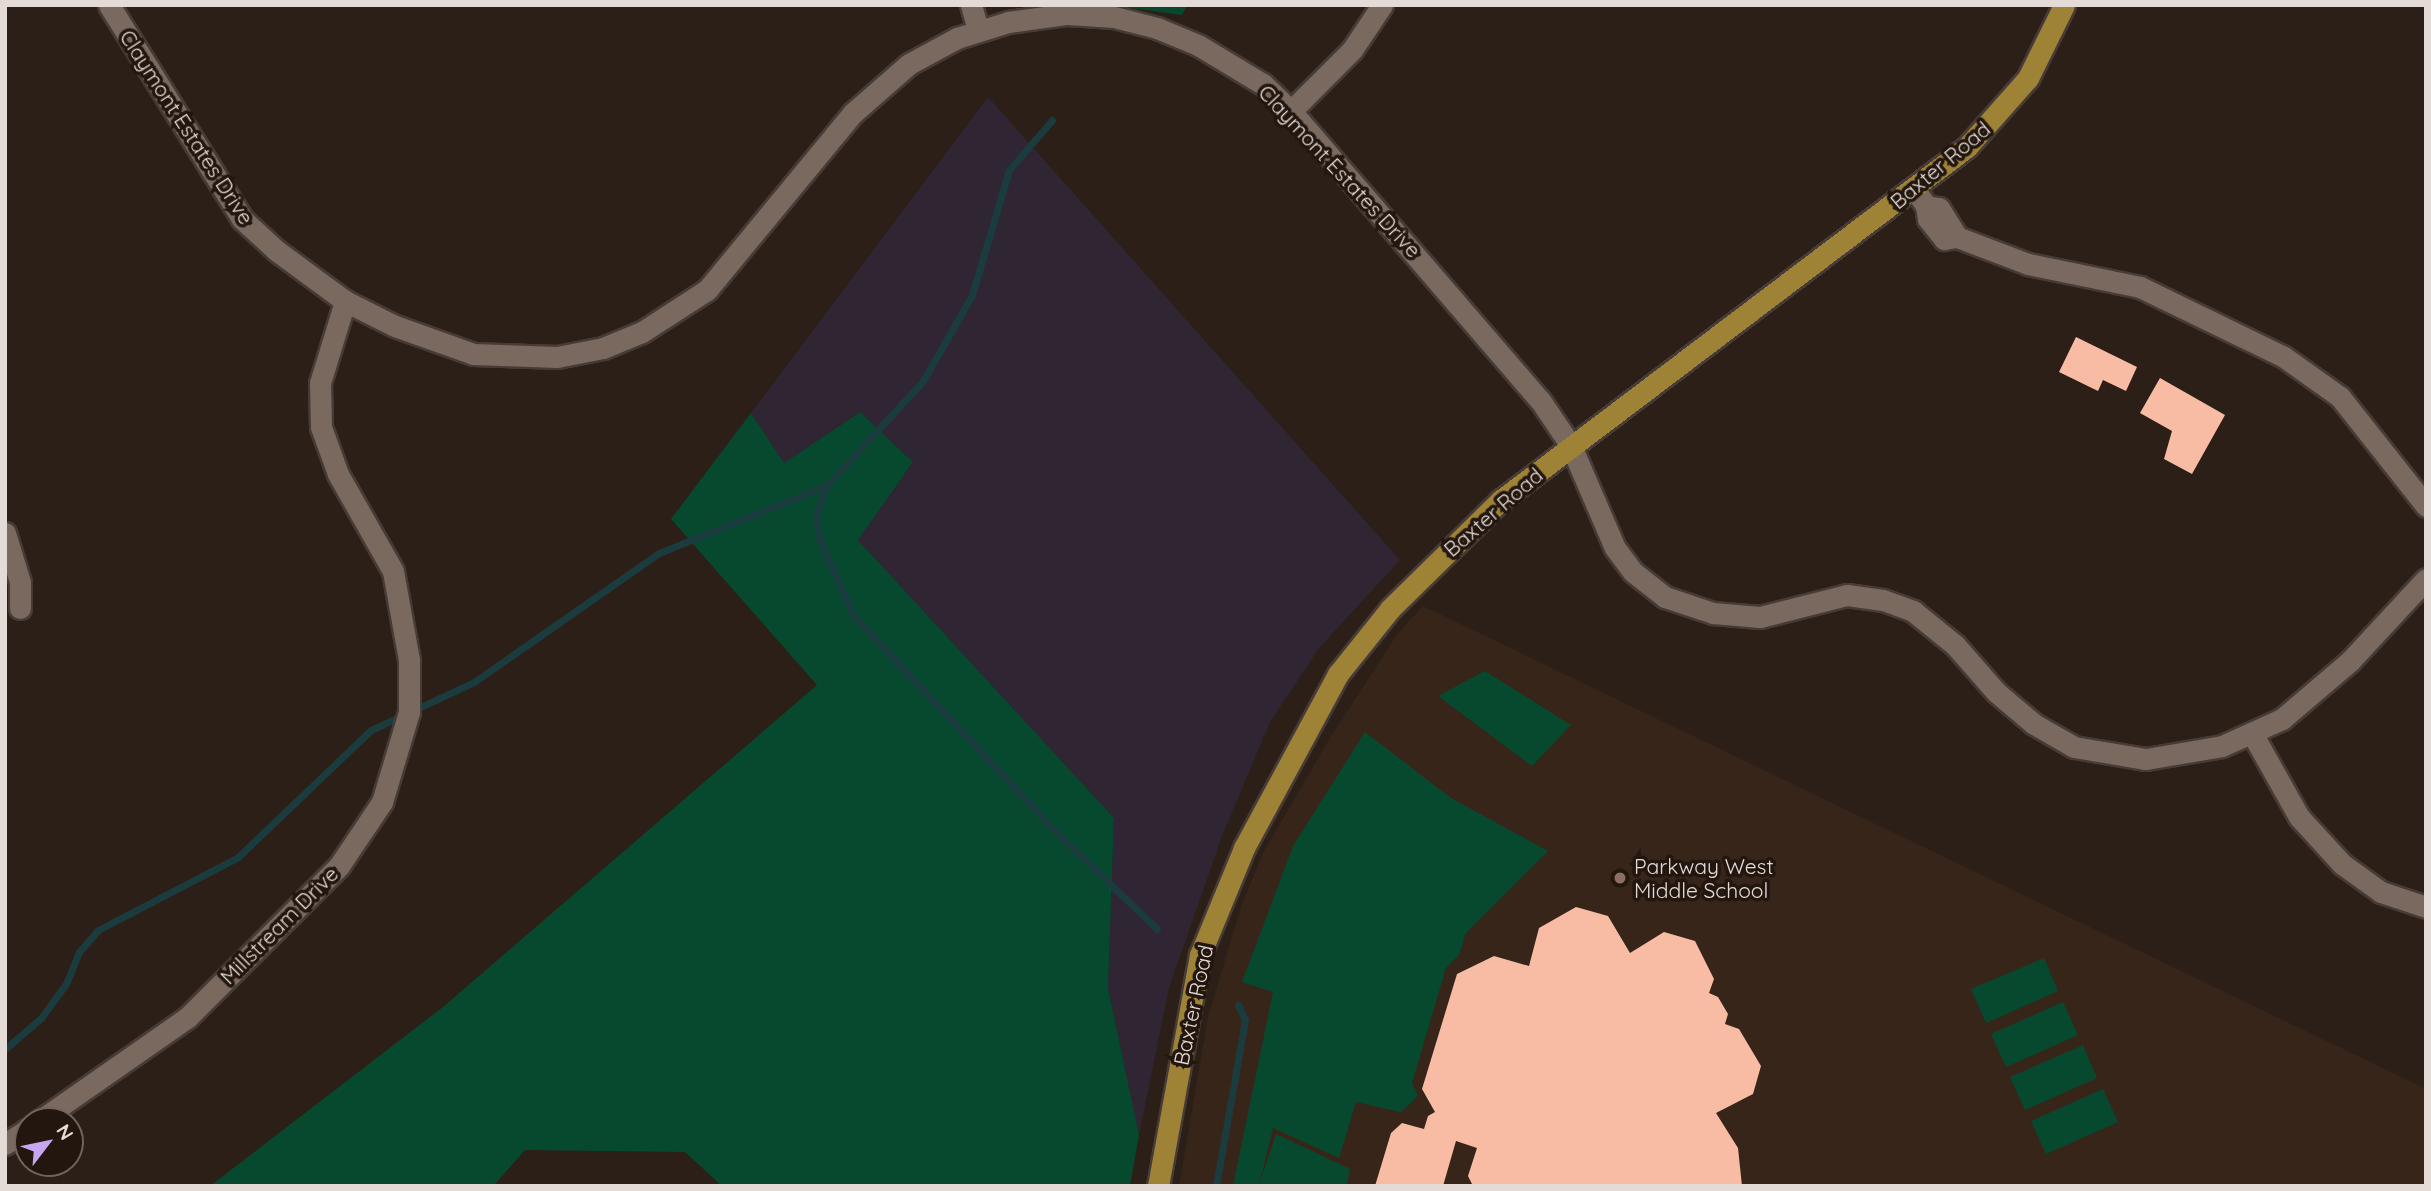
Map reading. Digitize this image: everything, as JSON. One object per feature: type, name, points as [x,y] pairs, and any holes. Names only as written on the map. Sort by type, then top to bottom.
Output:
[{"type":"main road","name":"Baxter Road","points":[[1158,1186],[1200,955],[1244,848],[1292,752],[1338,674],[1391,609],[1501,500],[1571,446],[1921,198],[2028,78],[2064,5]]},
{"type":"street","name":"Claymont Estates Drive","points":[[109,5],[242,219],[277,251],[345,301],[405,330],[473,354],[557,357],[603,348],[642,332],[708,290],[735,262],[876,88],[933,50],[978,30],[1067,14],[1114,17],[1157,27],[1234,65],[1263,84],[1291,111],[1478,325],[1571,446],[1615,548],[1633,572],[1665,597],[1713,613],[1760,617],[1847,595],[1883,600],[1913,611],[1955,645],[1996,692],[2034,724],[2074,747],[2146,759],[2179,757],[2253,735],[2305,703],[2426,579]]},
{"type":"street","points":[[971,5],[978,30]]},
{"type":"street","points":[[1291,111],[1352,50],[1382,5]]},
{"type":"street","points":[[1921,198],[1939,208],[1957,237],[2028,264],[2140,287],[2284,357],[2340,397],[2426,506]]},
{"type":"street","name":"Millstream Drive","points":[[59,1107],[188,1017],[322,884],[382,802],[409,712],[409,660],[393,571],[338,474],[321,427],[320,383],[345,301]]},
{"type":"street","points":[[5,533],[20,582],[20,608]]},
{"type":"street","points":[[2253,735],[2299,817],[2342,864],[2381,892],[2426,907]]},
{"type":"shaded area","points":[[988,97],[1400,560],[1320,647],[1270,722],[1222,836],[1169,988],[1139,1135],[1108,988],[1114,818],[858,540],[913,462],[860,412],[784,463],[751,413]]},
{"type":"shaded area","name":"Parkway West Middle School","points":[[1423,606],[2426,1089],[2426,1186],[1179,1186],[1208,1017],[1242,904],[1263,853],[1330,738],[1398,633]]},
{"type":"green space","points":[[1109,5],[1187,5],[1182,15]]},
{"type":"green space","points":[[860,412],[913,462],[858,540],[1114,818],[1108,988],[1139,1135],[1130,1186],[722,1186],[685,1152],[525,1150],[493,1186],[210,1186],[443,1007],[817,685],[671,519],[751,413],[784,463]]},
{"type":"green space","points":[[1485,671],[1571,725],[1532,766],[1438,696]]},
{"type":"green space","points":[[1365,732],[1451,798],[1548,851],[1466,933],[1459,955],[1446,968],[1412,1083],[1418,1096],[1401,1112],[1356,1102],[1339,1158],[1273,1128],[1259,1185],[1276,1134],[1350,1169],[1346,1186],[1233,1186],[1273,992],[1242,982],[1293,846]]},
{"type":"green space","points":[[2044,958],[2058,991],[1986,1023],[1971,989]]},
{"type":"green space","points":[[2063,1002],[2078,1035],[2006,1067],[1991,1034]]},
{"type":"green space","points":[[2083,1045],[2097,1078],[2025,1110],[2010,1077]]},
{"type":"green space","points":[[2103,1089],[2118,1122],[2046,1154],[2031,1121]]},
{"type":"building","points":[[2076,337],[2137,367],[2126,391],[2103,380],[2098,391],[2059,372]]},
{"type":"building","points":[[2160,378],[2225,415],[2192,474],[2164,459],[2172,431],[2140,413]]},
{"type":"building","name":"Parkway West Middle School","points":[[1576,907],[1608,916],[1630,953],[1664,932],[1695,941],[1714,979],[1709,993],[1718,997],[1728,1014],[1725,1024],[1739,1029],[1761,1066],[1753,1094],[1716,1113],[1738,1148],[1742,1186],[1473,1186],[1468,1176],[1477,1148],[1456,1141],[1443,1186],[1375,1186],[1391,1133],[1402,1123],[1424,1129],[1428,1116],[1435,1112],[1422,1089],[1457,974],[1494,956],[1529,966],[1539,928]]},
{"type":"waterway","points":[[1052,120],[1009,170],[972,295],[923,381],[827,485],[817,511],[818,536],[853,615],[1053,829],[1157,929]]},
{"type":"waterway","points":[[5,1049],[41,1018],[66,984],[79,952],[98,930],[238,857],[371,730],[474,682],[659,553],[827,485]]},
{"type":"waterway","points":[[1216,1186],[1245,1020],[1238,1004]]},
{"type":"place","name":"Parkway West Middle School","points":[[1620,878]]}]
